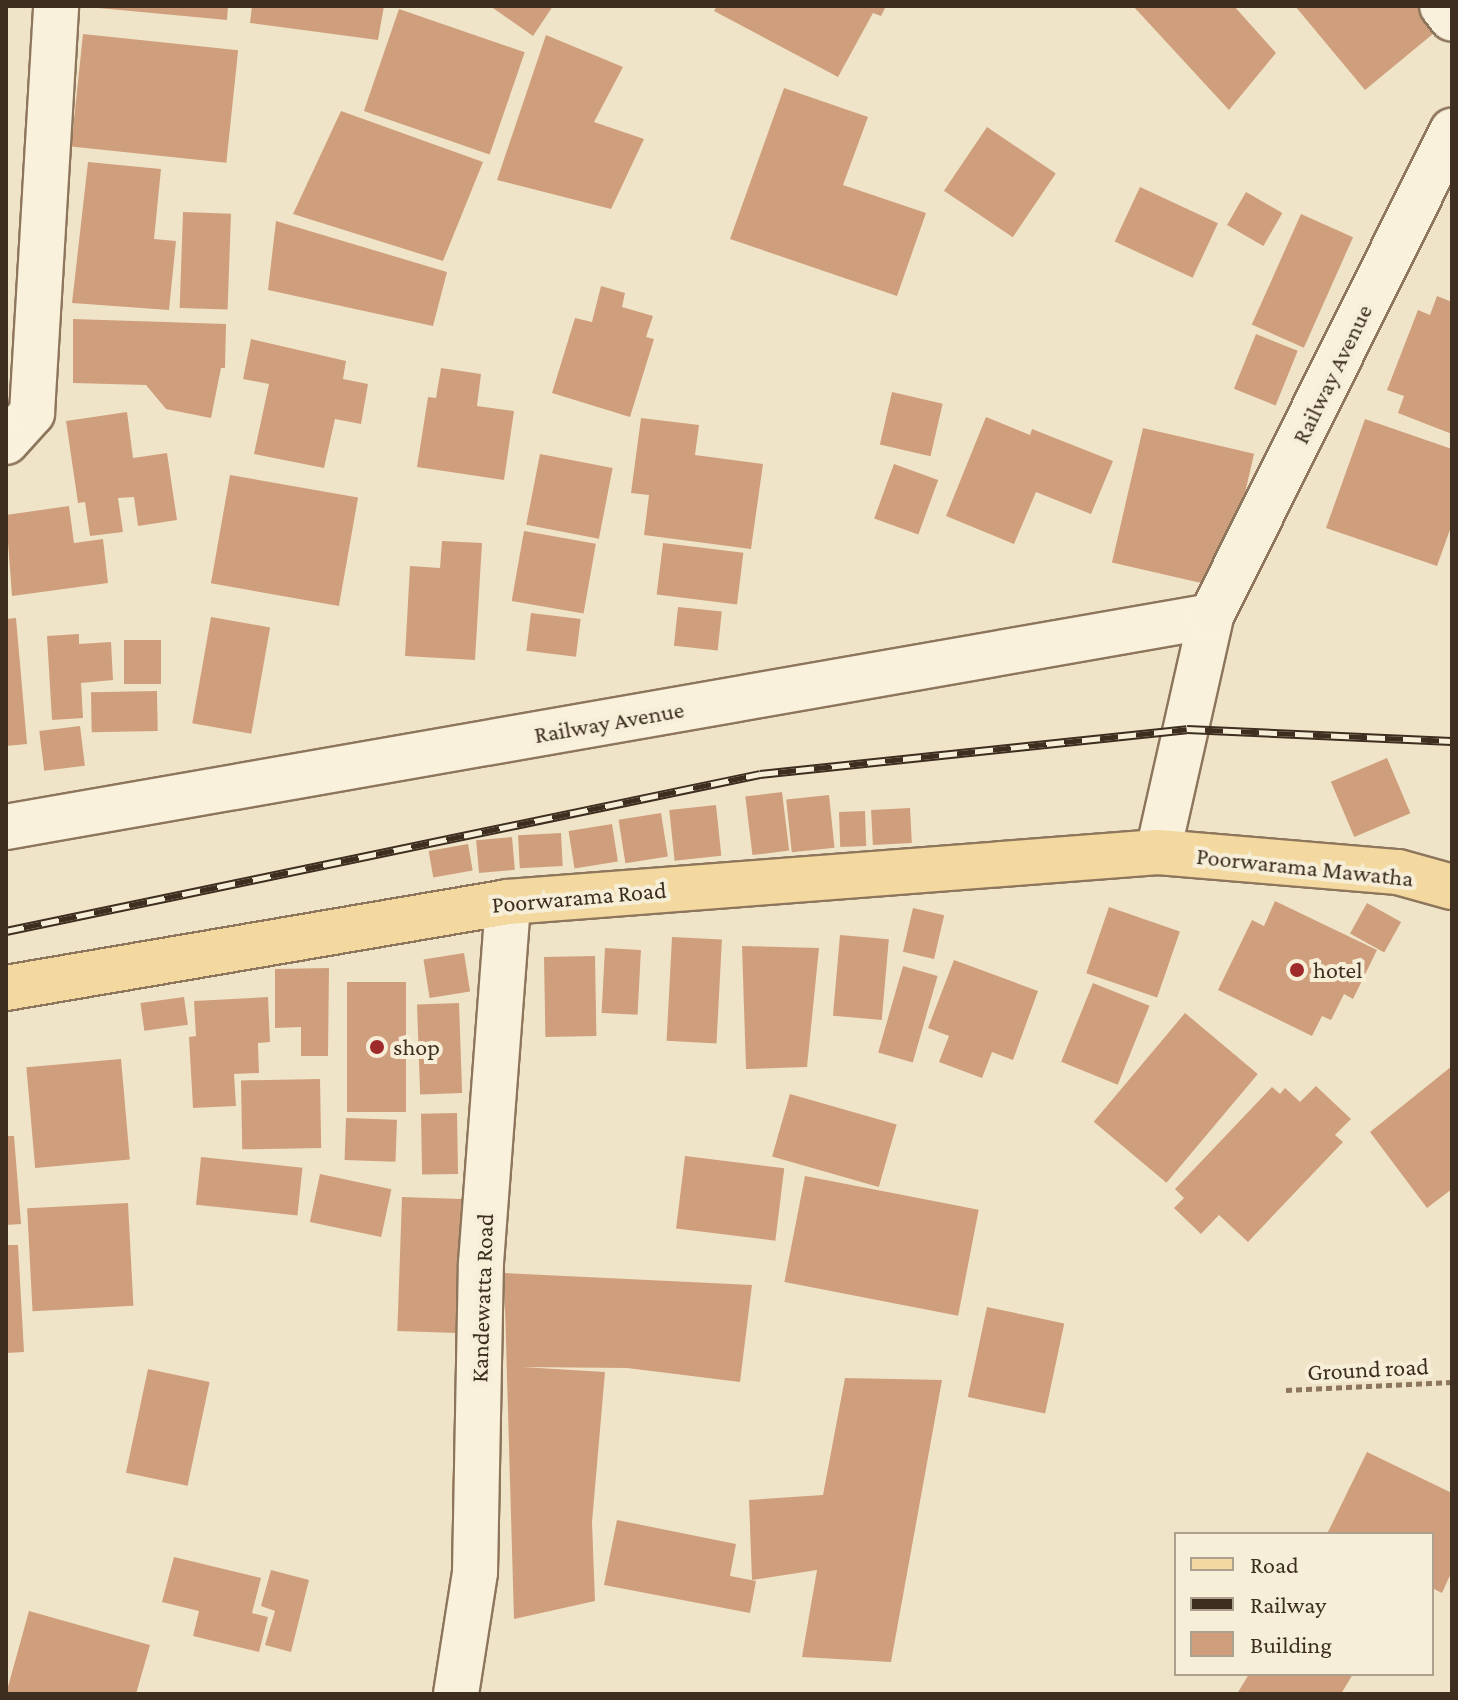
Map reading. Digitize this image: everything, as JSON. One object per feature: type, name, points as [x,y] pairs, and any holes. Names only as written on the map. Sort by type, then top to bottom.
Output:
[{"type":"main road","name":"Poorwarama Mawatha","points":[[1158,852],[1398,872],[1452,887]]},
{"type":"main road","name":"Poorwarama Road","points":[[6,988],[508,902],[1158,852]]},
{"type":"street","points":[[6,442],[32,413],[56,6]]},
{"type":"street","points":[[1442,6],[1452,19]]},
{"type":"street","name":"Railway Avenue","points":[[1158,852],[1211,616],[1452,131]]},
{"type":"street","name":"Railway Avenue","points":[[6,827],[1211,616]]},
{"type":"street","name":"Kandewatta Road","points":[[456,1694],[475,1572],[481,1263],[508,902]]},
{"type":"path","name":"Ground road","points":[[1286,1390],[1452,1382]]},
{"type":"building","points":[[77,6],[228,6],[227,20]]},
{"type":"building","points":[[252,6],[384,6],[378,40],[250,23]]},
{"type":"building","points":[[490,6],[553,6],[533,36]]},
{"type":"building","points":[[717,6],[886,6],[881,16],[873,13],[838,77],[714,11]]},
{"type":"building","points":[[1133,6],[1234,6],[1276,53],[1229,110]]},
{"type":"building","points":[[1295,6],[1431,6],[1445,24],[1365,90]]},
{"type":"building","points":[[399,9],[525,52],[490,154],[364,111]]},
{"type":"building","points":[[83,34],[238,50],[226,163],[71,146]]},
{"type":"building","points":[[546,35],[623,67],[594,122],[644,139],[611,209],[497,180]]},
{"type":"building","points":[[784,88],[868,117],[843,185],[926,213],[897,296],[730,239]]},
{"type":"building","points":[[341,111],[483,162],[443,261],[293,214]]},
{"type":"building","points":[[987,127],[1056,173],[1013,237],[944,191]]},
{"type":"building","points":[[88,162],[161,169],[154,239],[176,241],[169,310],[72,303]]},
{"type":"building","points":[[1140,187],[1218,223],[1193,278],[1115,241]]},
{"type":"building","points":[[1246,192],[1282,213],[1263,246],[1227,225]]},
{"type":"building","points":[[183,212],[231,214],[228,310],[180,308]]},
{"type":"building","points":[[1301,214],[1353,237],[1304,348],[1252,325]]},
{"type":"building","points":[[276,221],[447,272],[433,326],[268,290]]},
{"type":"building","points":[[601,286],[625,293],[622,307],[653,316],[646,337],[654,339],[630,417],[552,393],[575,318],[592,322]]},
{"type":"building","points":[[1437,296],[1452,302],[1452,434],[1398,413],[1404,396],[1387,390],[1418,310],[1430,315]]},
{"type":"building","points":[[73,319],[226,324],[225,368],[221,368],[211,418],[166,409],[146,385],[73,383]]},
{"type":"building","points":[[1256,334],[1298,351],[1276,406],[1234,389]]},
{"type":"building","points":[[251,339],[346,361],[343,379],[368,384],[361,424],[335,419],[324,468],[254,454],[269,384],[243,379]]},
{"type":"building","points":[[441,368],[481,374],[477,406],[514,411],[504,480],[417,467],[428,397],[436,398]]},
{"type":"building","points":[[892,392],[943,404],[931,456],[880,445]]},
{"type":"building","points":[[127,412],[133,458],[167,453],[177,520],[138,526],[134,497],[118,498],[123,532],[90,536],[85,502],[78,503],[66,421]]},
{"type":"building","points":[[986,417],[1030,435],[1032,429],[1113,461],[1091,514],[1036,492],[1014,544],[946,516]]},
{"type":"building","points":[[641,418],[699,425],[695,455],[763,464],[751,549],[644,535],[649,495],[631,493]]},
{"type":"building","points":[[1365,419],[1452,449],[1452,524],[1437,566],[1326,528]]},
{"type":"building","points":[[1143,428],[1254,454],[1223,588],[1112,562]]},
{"type":"building","points":[[540,454],[613,468],[599,539],[526,525]]},
{"type":"building","points":[[894,464],[938,480],[918,535],[874,519]]},
{"type":"building","points":[[230,475],[358,498],[339,606],[211,583]]},
{"type":"building","points":[[69,506],[74,543],[103,539],[108,583],[12,596],[6,515]]},
{"type":"building","points":[[524,531],[596,544],[584,614],[512,601]]},
{"type":"building","points":[[442,541],[482,543],[475,660],[405,656],[410,566],[440,568]]},
{"type":"building","points":[[663,543],[743,553],[737,604],[657,595]]},
{"type":"building","points":[[678,607],[722,612],[718,650],[674,646]]},
{"type":"building","points":[[531,613],[581,619],[576,657],[526,651]]},
{"type":"building","points":[[211,617],[270,627],[251,734],[192,723]]},
{"type":"building","points":[[16,618],[27,744],[6,746],[6,619]]},
{"type":"building","points":[[79,634],[79,644],[111,642],[113,680],[81,683],[83,718],[52,720],[47,636]]},
{"type":"building","points":[[124,640],[161,640],[161,684],[124,684]]},
{"type":"building","points":[[157,691],[158,731],[92,732],[91,692]]},
{"type":"building","points":[[80,726],[85,766],[44,771],[39,731]]},
{"type":"building","points":[[1387,758],[1410,813],[1354,837],[1331,782]]},
{"type":"building","points":[[782,792],[789,851],[752,855],[745,797]]},
{"type":"building","points":[[829,795],[835,848],[792,852],[786,799]]},
{"type":"building","points":[[716,805],[721,856],[675,861],[669,810]]},
{"type":"building","points":[[910,808],[912,843],[873,845],[871,810]]},
{"type":"building","points":[[865,811],[866,846],[840,847],[839,812]]},
{"type":"building","points":[[661,813],[668,856],[625,863],[619,820]]},
{"type":"building","points":[[612,824],[618,862],[574,868],[569,831]]},
{"type":"building","points":[[561,833],[563,866],[520,868],[518,835]]},
{"type":"building","points":[[512,837],[515,870],[479,873],[476,840]]},
{"type":"building","points":[[468,844],[473,871],[433,878],[429,851]]},
{"type":"building","name":"hotel","points":[[1275,901],[1377,950],[1353,999],[1344,994],[1331,1020],[1322,1016],[1312,1036],[1218,990],[1252,920],[1264,926]]},
{"type":"building","points":[[1367,903],[1401,922],[1384,953],[1350,934]]},
{"type":"building","points":[[1109,907],[1180,931],[1157,998],[1086,973]]},
{"type":"building","points":[[913,908],[944,915],[934,959],[903,952]]},
{"type":"building","points":[[840,935],[889,939],[882,1020],[833,1016]]},
{"type":"building","points":[[672,937],[722,940],[716,1043],[667,1041]]},
{"type":"building","points":[[742,946],[819,948],[807,1067],[746,1069]]},
{"type":"building","points":[[605,948],[641,950],[638,1015],[602,1013]]},
{"type":"building","name":"shop","points":[[464,953],[470,992],[430,998],[424,959]]},
{"type":"building","points":[[595,956],[596,1036],[545,1037],[544,957]]},
{"type":"building","points":[[954,960],[1038,991],[1013,1060],[992,1052],[982,1078],[939,1062],[949,1036],[928,1028]]},
{"type":"building","points":[[903,966],[938,976],[913,1062],[878,1053]]},
{"type":"building","name":"shop","points":[[329,968],[328,1056],[301,1056],[301,1027],[275,1028],[275,969]]},
{"type":"building","name":"shop","points":[[347,982],[406,982],[406,1112],[347,1112]]},
{"type":"building","points":[[1093,983],[1150,1006],[1118,1085],[1061,1062]]},
{"type":"building","points":[[184,997],[188,1025],[144,1031],[140,1003]]},
{"type":"building","points":[[268,997],[270,1042],[258,1043],[259,1073],[234,1074],[236,1106],[193,1108],[189,1037],[196,1036],[194,1001]]},
{"type":"building","points":[[459,1003],[462,1093],[420,1094],[417,1004]]},
{"type":"building","points":[[1185,1013],[1258,1074],[1166,1183],[1094,1122]]},
{"type":"building","points":[[121,1059],[130,1160],[35,1168],[26,1067]]},
{"type":"building","points":[[1452,1066],[1452,1189],[1427,1208],[1370,1132]]},
{"type":"building","points":[[320,1079],[321,1148],[242,1149],[241,1080]]},
{"type":"building","points":[[1316,1086],[1351,1119],[1335,1135],[1343,1142],[1248,1242],[1219,1215],[1201,1234],[1174,1208],[1184,1198],[1175,1189],[1272,1087],[1280,1094],[1285,1088],[1300,1102]]},
{"type":"building","points":[[790,1094],[897,1125],[879,1187],[772,1156]]},
{"type":"building","points":[[457,1113],[458,1174],[422,1175],[421,1114]]},
{"type":"building","points":[[346,1118],[397,1120],[396,1162],[345,1160]]},
{"type":"building","points":[[6,1136],[14,1136],[21,1224],[6,1225]]},
{"type":"building","points":[[685,1156],[784,1168],[775,1241],[676,1228]]},
{"type":"building","points":[[201,1157],[302,1168],[297,1215],[196,1205]]},
{"type":"building","points":[[320,1174],[391,1189],[381,1237],[310,1222]]},
{"type":"building","points":[[805,1176],[979,1210],[958,1316],[784,1282]]},
{"type":"building","points":[[402,1197],[462,1199],[457,1333],[397,1331]]},
{"type":"building","points":[[128,1203],[133,1306],[33,1311],[27,1208]]},
{"type":"building","points":[[6,1245],[18,1245],[24,1352],[6,1353]]},
{"type":"building","points":[[504,1273],[752,1285],[740,1382],[627,1368],[522,1367],[605,1372],[592,1522],[595,1601],[514,1619]]},
{"type":"building","points":[[987,1307],[1064,1323],[1045,1413],[968,1397]]},
{"type":"building","points":[[148,1369],[210,1382],[188,1486],[126,1473]]},
{"type":"building","points":[[845,1378],[942,1380],[891,1662],[802,1657],[817,1570],[752,1580],[749,1500],[823,1495]]},
{"type":"building","points":[[1367,1452],[1452,1493],[1452,1571],[1442,1593],[1434,1589],[1434,1532],[1328,1532]]},
{"type":"building","points":[[617,1520],[736,1544],[730,1576],[756,1581],[750,1613],[604,1585]]},
{"type":"building","points":[[174,1557],[261,1578],[252,1613],[268,1617],[259,1652],[193,1636],[199,1611],[162,1602]]},
{"type":"building","points":[[271,1570],[309,1580],[291,1652],[265,1645],[275,1611],[261,1606]]},
{"type":"building","points":[[29,1611],[150,1645],[136,1694],[6,1694]]},
{"type":"building","points":[[1248,1676],[1352,1676],[1341,1694],[1237,1694]]},
{"type":"railway","points":[[6,931],[760,774],[1187,729],[1452,741]]},
{"type":"place","name":"hotel","points":[[1297,970]]},
{"type":"place","name":"shop","points":[[377,1047]]}]
